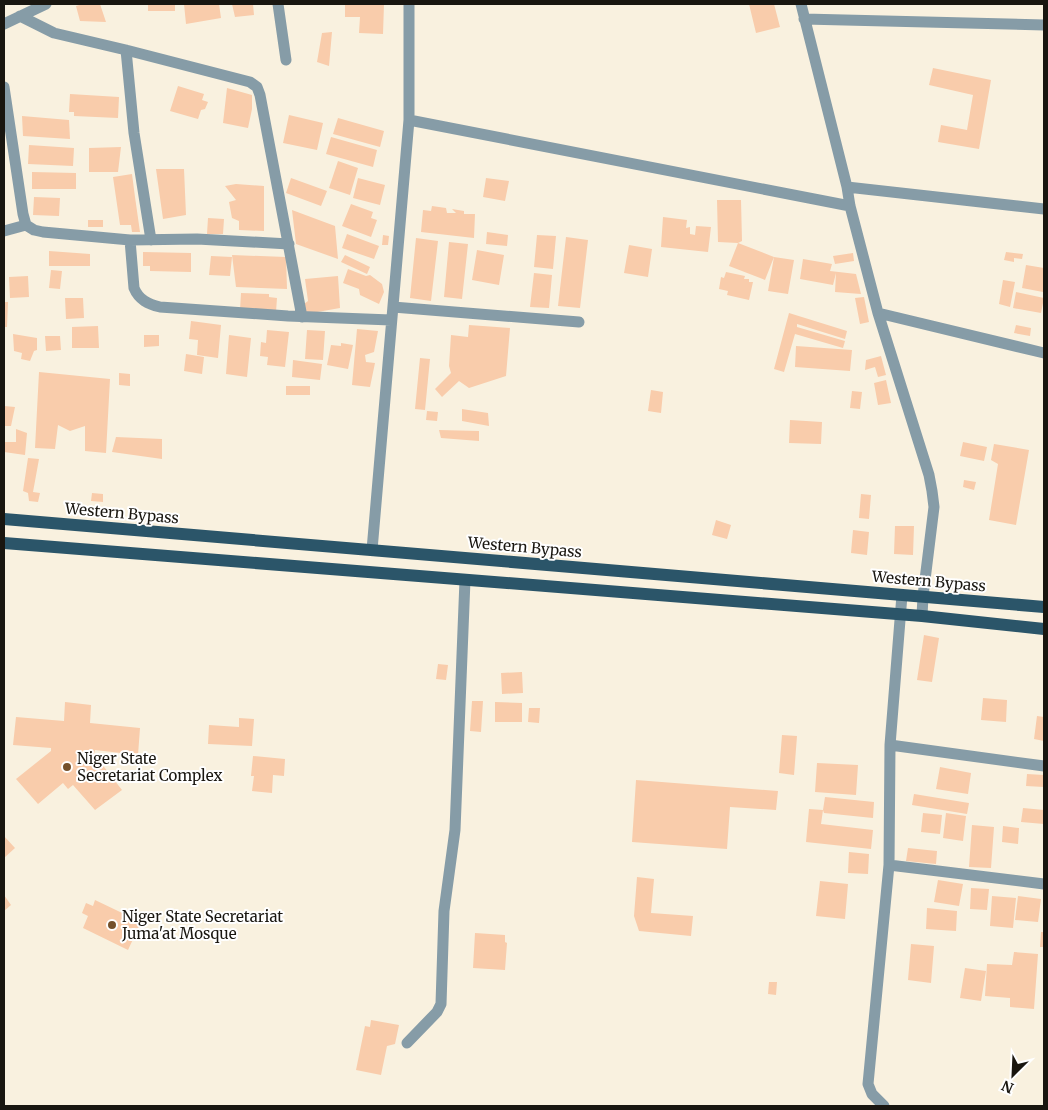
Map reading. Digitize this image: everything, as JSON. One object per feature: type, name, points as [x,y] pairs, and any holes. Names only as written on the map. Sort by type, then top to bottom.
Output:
[{"type":"main road","name":"Western Bypass","points":[[4,519],[1044,607]]},
{"type":"main road","points":[[4,543],[922,616],[1044,629]]},
{"type":"street","points":[[4,24],[46,4]]},
{"type":"street","points":[[278,4],[286,60]]},
{"type":"street","points":[[372,550],[409,120],[409,4]]},
{"type":"street","points":[[801,4],[878,313],[929,474],[934,507],[922,616]]},
{"type":"street","points":[[20,16],[54,33],[250,82],[257,87],[262,104],[302,316]]},
{"type":"street","points":[[804,19],[1044,25]]},
{"type":"street","points":[[126,50],[134,133],[151,240]]},
{"type":"street","points":[[4,87],[23,214],[26,225],[34,230],[130,240],[198,239],[289,244]]},
{"type":"street","points":[[409,120],[850,206]]},
{"type":"street","points":[[847,188],[1044,209]]},
{"type":"street","points":[[4,231],[26,225]]},
{"type":"street","points":[[130,240],[134,288],[137,294],[149,304],[169,308],[391,320]]},
{"type":"street","points":[[392,307],[579,322]]},
{"type":"street","points":[[878,313],[1044,353]]},
{"type":"street","points":[[407,1044],[437,1012],[441,1004],[444,912],[455,830],[465,580]]},
{"type":"street","points":[[884,1106],[872,1094],[868,1084],[889,865],[890,745],[902,595]]},
{"type":"street","points":[[890,745],[1044,766]]},
{"type":"street","points":[[889,865],[1044,884]]},
{"type":"building","points":[[100,4],[106,22],[80,21],[76,6]]},
{"type":"building","points":[[148,4],[175,4],[175,11],[148,11]]},
{"type":"building","points":[[184,4],[219,4],[221,18],[186,24]]},
{"type":"building","points":[[232,4],[253,4],[254,15],[235,17]]},
{"type":"building","points":[[345,4],[384,4],[383,34],[359,33],[360,17],[345,17]]},
{"type":"building","points":[[749,4],[774,4],[780,27],[756,33]]},
{"type":"building","points":[[332,32],[329,66],[317,62],[322,33]]},
{"type":"building","points":[[933,68],[991,80],[979,149],[938,142],[941,125],[967,130],[973,95],[929,85]]},
{"type":"building","points":[[178,86],[204,94],[202,100],[208,102],[205,109],[201,110],[198,119],[170,111]]},
{"type":"building","points":[[227,88],[252,95],[252,109],[248,128],[223,123]]},
{"type":"building","points":[[70,94],[119,97],[118,118],[74,116],[74,112],[69,112]]},
{"type":"building","points":[[289,115],[323,123],[317,150],[283,143]]},
{"type":"building","points":[[22,116],[69,120],[70,139],[23,136]]},
{"type":"building","points":[[338,118],[384,131],[380,147],[333,134]]},
{"type":"building","points":[[331,137],[377,150],[373,167],[326,154]]},
{"type":"building","points":[[29,145],[74,148],[73,166],[28,164]]},
{"type":"building","points":[[121,147],[118,172],[89,172],[89,148]]},
{"type":"building","points":[[338,161],[358,168],[350,195],[329,188]]},
{"type":"building","points":[[156,169],[184,169],[186,215],[163,219]]},
{"type":"building","points":[[32,172],[76,173],[76,189],[32,189]]},
{"type":"building","points":[[132,174],[140,232],[132,232],[131,225],[120,225],[113,177]]},
{"type":"building","points":[[291,178],[327,191],[321,206],[286,193]]},
{"type":"building","points":[[358,178],[385,185],[380,205],[353,198]]},
{"type":"building","points":[[486,178],[509,181],[505,201],[483,197]]},
{"type":"building","points":[[236,184],[264,186],[264,231],[239,230],[239,221],[232,218],[229,202],[236,200],[225,186]]},
{"type":"building","points":[[34,197],[60,198],[59,216],[33,215]]},
{"type":"building","points":[[717,200],[741,200],[742,241],[738,243],[718,242]]},
{"type":"building","points":[[351,204],[373,212],[371,218],[377,220],[371,237],[342,226]]},
{"type":"building","points":[[432,206],[446,208],[447,213],[456,213],[452,209],[464,211],[464,214],[475,214],[474,238],[421,232],[423,210],[431,211]]},
{"type":"building","points":[[292,210],[335,226],[338,259],[296,244]]},
{"type":"building","points":[[663,217],[687,220],[686,228],[690,227],[690,234],[695,235],[696,226],[711,227],[708,252],[661,247]]},
{"type":"building","points":[[208,218],[224,219],[223,234],[207,234]]},
{"type":"building","points":[[88,220],[103,220],[103,227],[88,227]]},
{"type":"building","points":[[487,232],[508,235],[507,246],[486,244]]},
{"type":"building","points":[[347,234],[379,246],[374,259],[342,248]]},
{"type":"building","points":[[383,235],[389,236],[388,245],[382,245]]},
{"type":"building","points":[[537,235],[556,236],[553,269],[534,267]]},
{"type":"building","points":[[566,237],[588,240],[580,308],[558,306]]},
{"type":"building","points":[[416,238],[438,241],[431,301],[410,298]]},
{"type":"building","points":[[449,242],[468,244],[462,299],[444,297]]},
{"type":"building","points":[[738,243],[774,257],[765,280],[729,266]]},
{"type":"building","points":[[629,245],[652,249],[648,277],[624,273]]},
{"type":"building","points":[[477,250],[504,255],[499,285],[472,280]]},
{"type":"building","points":[[49,251],[90,254],[90,266],[49,266]]},
{"type":"building","points":[[143,252],[191,253],[191,272],[150,271],[150,266],[143,266]]},
{"type":"building","points":[[1006,252],[1023,254],[1022,259],[1014,258],[1014,262],[1004,260]]},
{"type":"building","points":[[853,253],[854,261],[835,264],[833,256]]},
{"type":"building","points":[[232,255],[286,257],[287,289],[236,287]]},
{"type":"building","points":[[345,255],[370,267],[367,274],[341,262]]},
{"type":"building","points":[[211,256],[232,257],[230,276],[209,275]]},
{"type":"building","points":[[774,257],[794,260],[788,294],[768,291]]},
{"type":"building","points":[[803,259],[832,264],[830,271],[856,274],[861,294],[835,292],[836,273],[833,285],[800,279]]},
{"type":"building","points":[[1026,265],[1044,268],[1043,292],[1022,288]]},
{"type":"building","points":[[348,269],[366,276],[370,275],[382,284],[384,292],[379,304],[360,295],[359,289],[343,283]]},
{"type":"building","points":[[51,270],[62,271],[60,289],[49,288]]},
{"type":"building","points":[[726,272],[745,276],[744,279],[749,279],[749,282],[753,282],[749,300],[727,295],[728,291],[719,289],[721,277],[724,278]]},
{"type":"building","points":[[534,273],[552,275],[549,308],[530,307]]},
{"type":"building","points":[[28,276],[29,297],[10,298],[9,277]]},
{"type":"building","points":[[338,276],[340,308],[306,314],[304,304],[308,301],[305,279]]},
{"type":"building","points":[[1003,280],[1015,282],[1010,307],[999,304]]},
{"type":"building","points":[[1016,292],[1044,298],[1041,313],[1013,308]]},
{"type":"building","points":[[241,293],[269,294],[269,297],[277,298],[276,312],[240,310]]},
{"type":"building","points":[[864,297],[869,322],[860,324],[855,298]]},
{"type":"building","points":[[65,298],[83,298],[84,318],[66,319]]},
{"type":"building","points":[[4,302],[8,302],[7,327],[4,327]]},
{"type":"building","points":[[789,313],[847,331],[845,339],[797,324],[797,327],[845,341],[843,348],[795,334],[784,372],[774,369]]},
{"type":"building","points":[[191,321],[221,325],[218,358],[197,355],[198,340],[189,339]]},
{"type":"building","points":[[469,325],[510,328],[506,376],[469,388],[459,381],[442,397],[435,389],[451,373],[449,366],[451,335],[468,337]]},
{"type":"building","points":[[1016,325],[1031,328],[1030,336],[1014,333]]},
{"type":"building","points":[[98,326],[99,348],[72,348],[72,327]]},
{"type":"building","points":[[357,329],[378,331],[374,352],[365,355],[366,362],[375,363],[370,387],[352,385]]},
{"type":"building","points":[[267,330],[289,332],[285,367],[267,365],[268,357],[260,356],[261,342],[266,343]]},
{"type":"building","points":[[307,330],[325,331],[323,360],[305,359]]},
{"type":"building","points":[[13,334],[37,338],[37,350],[34,351],[30,361],[21,359],[22,353],[14,351]]},
{"type":"building","points":[[144,335],[159,335],[159,346],[144,347]]},
{"type":"building","points":[[229,335],[251,338],[247,377],[226,374]]},
{"type":"building","points":[[45,336],[60,336],[61,350],[46,351]]},
{"type":"building","points":[[341,343],[353,345],[348,369],[327,365],[331,345],[341,346]]},
{"type":"building","points":[[796,346],[852,350],[850,371],[795,367]]},
{"type":"building","points":[[186,354],[204,357],[202,374],[184,371]]},
{"type":"building","points":[[881,356],[886,375],[878,377],[875,367],[865,370],[866,360]]},
{"type":"building","points":[[420,358],[430,359],[425,410],[415,409]]},
{"type":"building","points":[[293,360],[322,364],[320,380],[292,377]]},
{"type":"building","points":[[39,372],[110,379],[106,453],[85,451],[85,426],[70,431],[58,425],[55,449],[35,448]]},
{"type":"building","points":[[119,373],[130,374],[130,386],[119,385]]},
{"type":"building","points":[[886,380],[891,403],[878,405],[874,383]]},
{"type":"building","points":[[286,386],[310,386],[310,395],[286,395]]},
{"type":"building","points":[[651,390],[663,392],[661,413],[648,411]]},
{"type":"building","points":[[852,391],[862,392],[860,409],[850,408]]},
{"type":"building","points":[[4,406],[15,407],[11,426],[4,426]]},
{"type":"building","points":[[462,409],[488,413],[489,426],[462,421]]},
{"type":"building","points":[[427,411],[438,412],[437,421],[426,420]]},
{"type":"building","points":[[790,420],[822,422],[821,444],[789,443]]},
{"type":"building","points":[[16,429],[27,433],[25,455],[4,452],[4,442],[16,442]]},
{"type":"building","points":[[439,430],[479,431],[479,441],[441,438]]},
{"type":"building","points":[[116,437],[162,439],[162,459],[112,452]]},
{"type":"building","points":[[963,442],[987,447],[984,461],[960,456]]},
{"type":"building","points":[[994,444],[1029,450],[1016,525],[989,520],[998,464],[991,460]]},
{"type":"building","points":[[28,458],[39,459],[33,492],[40,493],[38,502],[29,501],[28,493],[23,491]]},
{"type":"building","points":[[964,480],[976,482],[974,490],[963,487]]},
{"type":"building","points":[[92,493],[103,494],[103,502],[91,501]]},
{"type":"building","points":[[861,494],[871,495],[869,519],[859,518]]},
{"type":"building","points":[[716,520],[731,525],[727,539],[712,535]]},
{"type":"building","points":[[895,526],[914,526],[913,555],[894,554]]},
{"type":"building","points":[[853,530],[869,532],[867,555],[851,553]]},
{"type":"building","points":[[924,635],[939,638],[932,682],[917,680]]},
{"type":"building","points":[[438,664],[448,665],[446,680],[436,679]]},
{"type":"building","points":[[522,672],[523,693],[502,694],[501,673]]},
{"type":"building","points":[[983,698],[1007,700],[1006,722],[981,720]]},
{"type":"building","points":[[472,701],[483,701],[481,732],[470,731]]},
{"type":"building","name":"Niger State Secretariat Complex","points":[[65,702],[91,705],[90,723],[140,728],[138,755],[95,750],[94,754],[122,790],[95,810],[73,785],[68,789],[63,783],[38,804],[16,779],[51,751],[51,748],[13,745],[16,717],[64,721]]},
{"type":"building","points":[[495,702],[522,703],[522,722],[495,722]]},
{"type":"building","points":[[529,708],[540,708],[539,723],[528,722]]},
{"type":"building","points":[[1037,716],[1044,717],[1044,741],[1034,739]]},
{"type":"building","points":[[239,718],[254,719],[252,746],[208,744],[209,725],[239,727]]},
{"type":"building","points":[[782,735],[797,736],[794,775],[779,773]]},
{"type":"building","points":[[253,756],[285,759],[284,776],[273,775],[272,793],[252,791],[254,776],[251,776]]},
{"type":"building","points":[[817,763],[858,765],[856,795],[815,792]]},
{"type":"building","points":[[940,767],[971,773],[968,794],[936,789]]},
{"type":"building","points":[[1027,774],[1044,775],[1044,787],[1026,786]]},
{"type":"building","points":[[636,780],[778,791],[776,810],[730,807],[727,849],[632,842]]},
{"type":"building","points":[[914,794],[969,803],[967,814],[912,805]]},
{"type":"building","points":[[825,797],[874,802],[873,818],[824,813]]},
{"type":"building","points":[[1023,808],[1044,810],[1044,824],[1021,822]]},
{"type":"building","points":[[809,809],[823,810],[821,824],[873,830],[871,849],[806,842]]},
{"type":"building","points":[[923,813],[942,815],[940,834],[921,832]]},
{"type":"building","points":[[946,813],[966,816],[963,841],[943,838]]},
{"type":"building","points":[[972,825],[994,827],[991,868],[969,867]]},
{"type":"building","points":[[1003,826],[1019,828],[1018,844],[1002,842]]},
{"type":"building","points":[[4,836],[15,848],[4,858]]},
{"type":"building","points":[[908,848],[937,851],[936,864],[906,861]]},
{"type":"building","points":[[849,852],[869,854],[868,874],[848,873]]},
{"type":"building","points":[[637,877],[654,879],[651,913],[693,916],[691,936],[639,931],[634,916]]},
{"type":"building","points":[[938,880],[963,884],[959,906],[934,902]]},
{"type":"building","points":[[820,881],[848,884],[845,919],[816,916]]},
{"type":"building","points":[[971,888],[989,889],[987,910],[970,909]]},
{"type":"building","points":[[4,895],[11,905],[4,911]]},
{"type":"building","points":[[992,896],[1016,898],[1013,928],[990,926]]},
{"type":"building","points":[[1018,896],[1041,899],[1038,922],[1015,920]]},
{"type":"building","name":"Niger State Secretariat Juma'at Mosque","points":[[95,900],[141,922],[128,950],[83,928],[88,916],[82,913],[86,903],[93,906]]},
{"type":"building","points":[[927,908],[957,911],[956,931],[926,929]]},
{"type":"building","points":[[1041,932],[1044,932],[1044,947],[1040,947]]},
{"type":"building","points":[[475,933],[505,935],[505,942],[507,943],[505,970],[473,968]]},
{"type":"building","points":[[911,944],[934,946],[931,983],[908,980]]},
{"type":"building","points":[[1014,952],[1038,954],[1034,1009],[1010,1007],[1010,998],[985,996],[987,964],[1012,965]]},
{"type":"building","points":[[965,968],[986,971],[981,1001],[960,998]]},
{"type":"building","points":[[769,982],[777,982],[776,995],[768,994]]},
{"type":"building","points":[[371,1020],[399,1025],[395,1044],[387,1046],[381,1075],[356,1070],[365,1026],[370,1027]]},
{"type":"place","name":"Niger State Secretariat Complex","points":[[67,767]]},
{"type":"place","name":"Niger State Secretariat Juma'at Mosque","points":[[112,925]]}]
